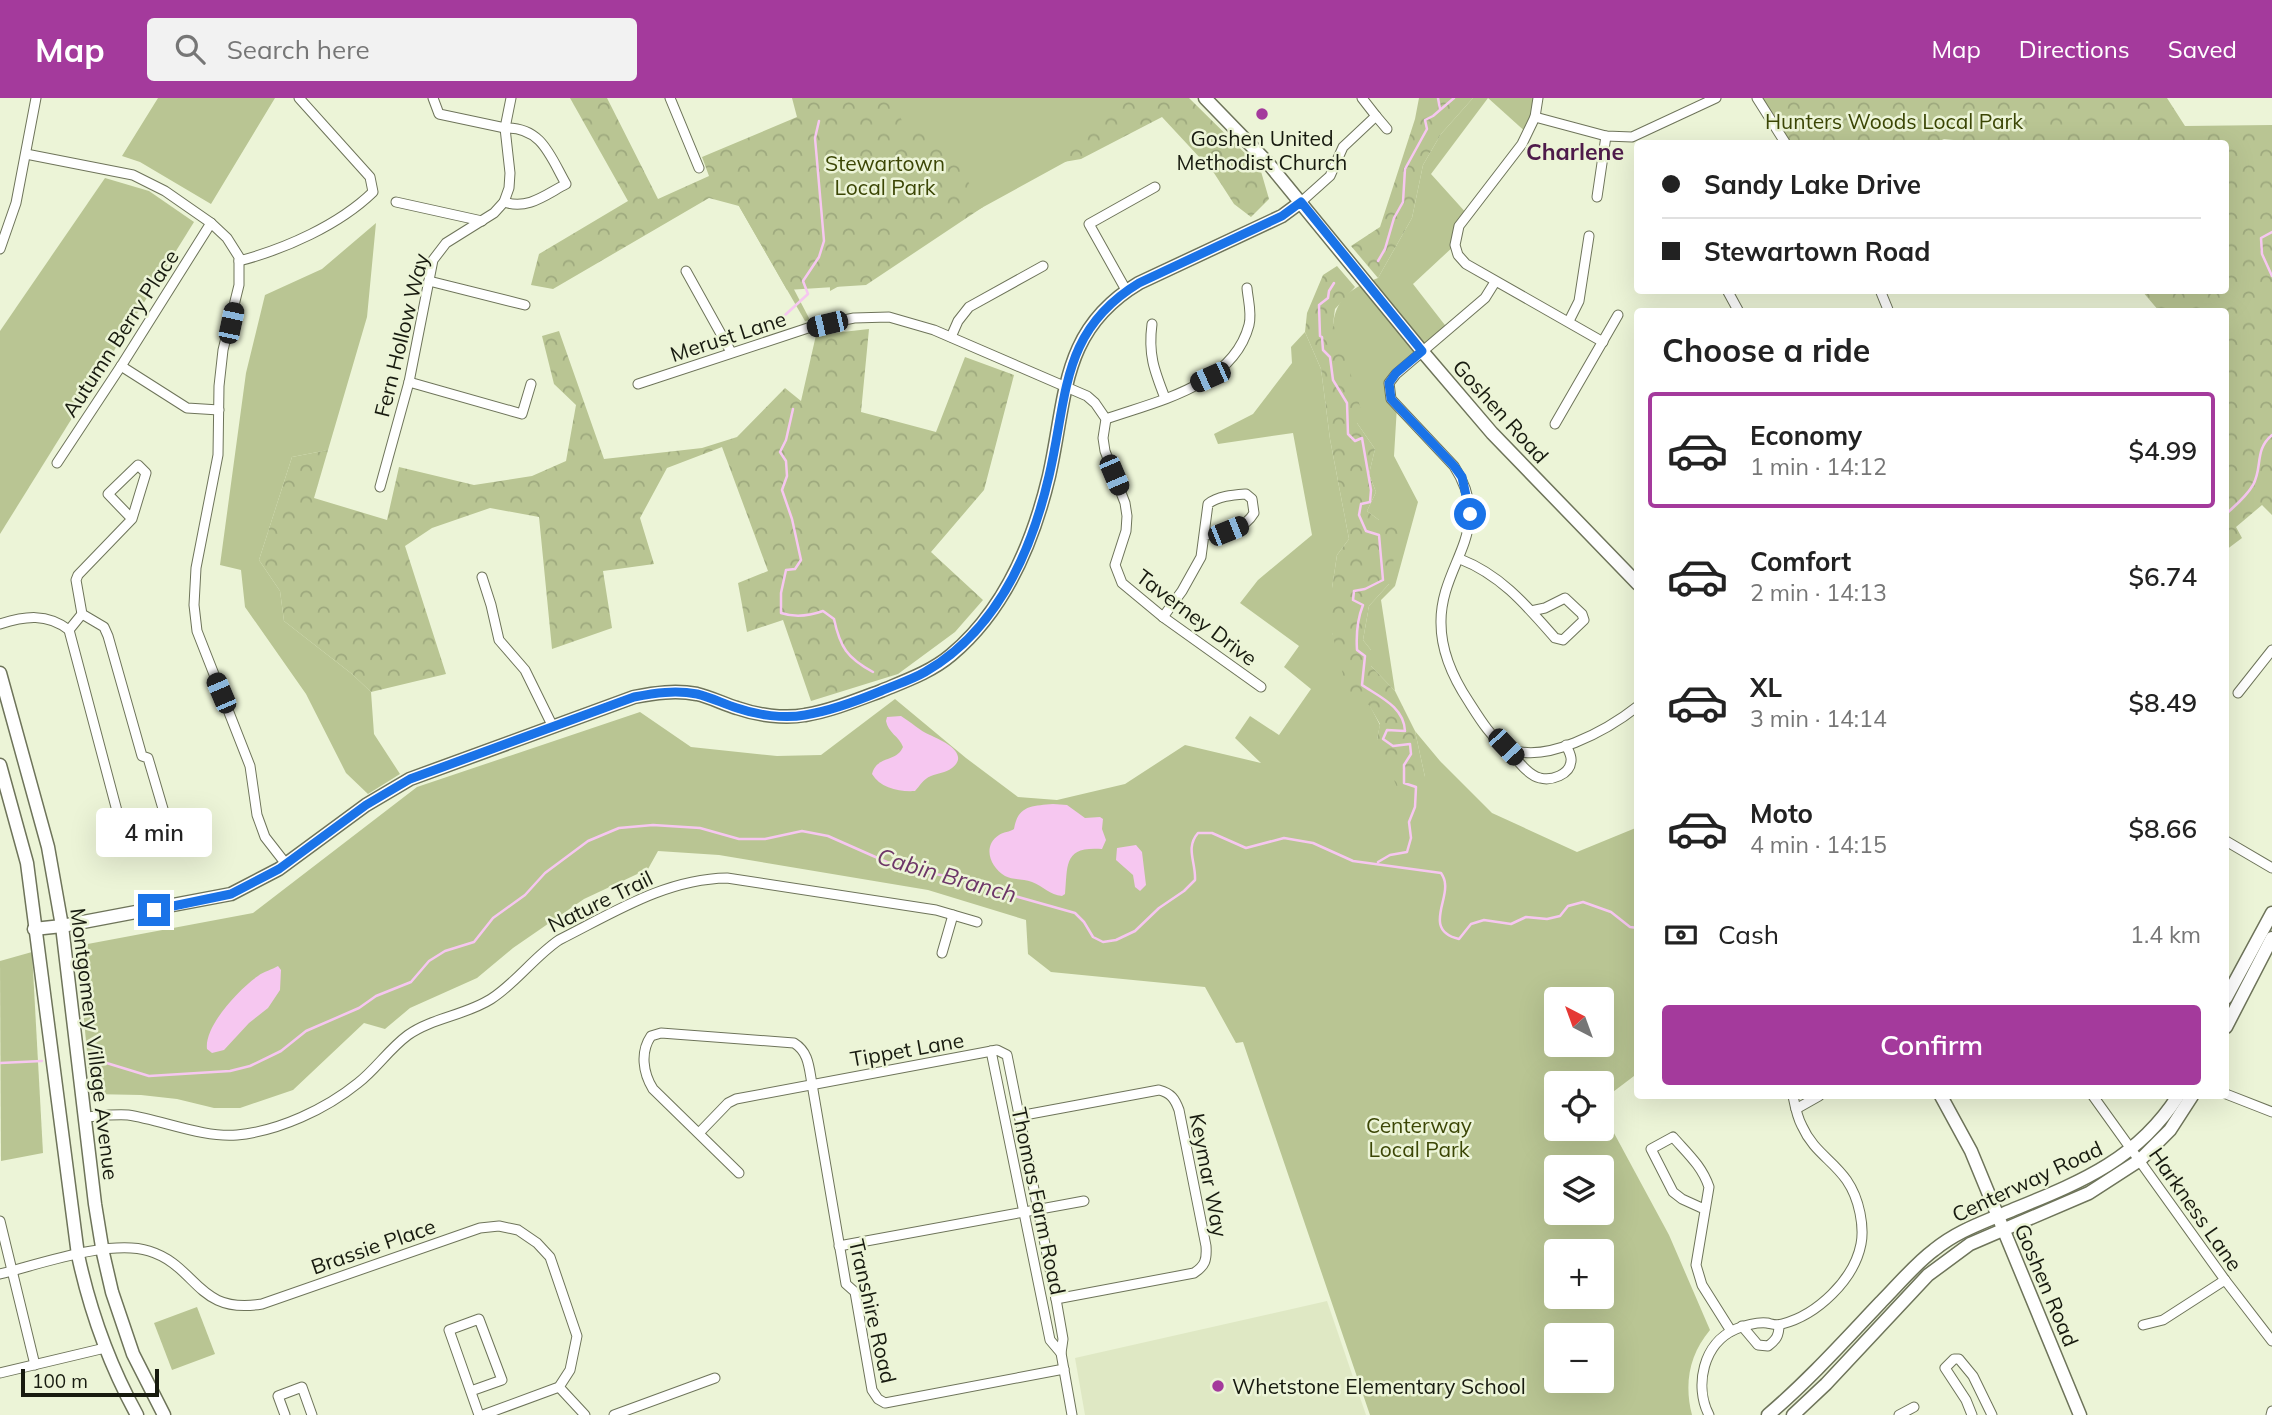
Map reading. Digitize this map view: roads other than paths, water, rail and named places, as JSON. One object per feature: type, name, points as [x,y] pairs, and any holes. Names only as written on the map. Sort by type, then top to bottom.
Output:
[{"type":"street","points":[[0,249],[16,203],[36,98]]},
{"type":"street","points":[[239,261],[294,244],[363,202],[373,191],[370,177],[299,98]]},
{"type":"street","points":[[433,98],[439,114],[505,128],[523,130],[541,140],[566,184],[533,202],[521,205],[504,202],[509,188],[505,128],[511,98]]},
{"type":"street","points":[[670,98],[699,168]]},
{"type":"street","name":"Goshen Road","points":[[1205,98],[1257,151],[1301,202],[1492,433],[1634,580]]},
{"type":"street","points":[[1362,98],[1387,129]]},
{"type":"street","points":[[1538,98],[1535,117],[1522,144],[1459,226],[1456,236],[1458,255],[1466,264],[1495,282],[1603,342]]},
{"type":"street","points":[[1535,117],[1622,138],[1641,135],[1716,98]]},
{"type":"street","points":[[1756,98],[1783,140]]},
{"type":"street","points":[[34,929],[231,894],[263,879],[366,805],[410,779],[634,697],[665,691],[698,694],[741,710],[773,715],[805,715],[861,699],[910,679],[950,656],[982,625],[1000,601],[1016,570],[1032,533],[1048,478],[1073,359],[1083,336],[1098,314],[1126,290],[1282,216],[1330,176],[1343,147],[1376,116]]},
{"type":"street","points":[[1597,197],[1606,136]]},
{"type":"street","points":[[26,154],[133,174],[166,191],[211,223],[227,237],[239,257],[239,285],[223,350],[219,386],[218,455],[195,568],[194,605],[197,631],[250,766],[257,815],[265,837],[286,864]]},
{"type":"street","points":[[1126,290],[1089,224],[1156,187]]},
{"type":"street","points":[[396,202],[482,220]]},
{"type":"street","name":"Fern Hollow Way","points":[[380,487],[409,382],[433,260],[438,250],[494,214],[504,202]]},
{"type":"street","name":"Autumn Berry Place","points":[[57,463],[211,223]]},
{"type":"street","points":[[1569,321],[1579,301],[1589,236]]},
{"type":"street","points":[[951,337],[958,321],[970,307],[1043,266]]},
{"type":"street","points":[[686,271],[731,352]]},
{"type":"street","points":[[429,281],[525,305]]},
{"type":"street","points":[[1495,282],[1485,298],[1396,373],[1389,383],[1388,391],[1391,399],[1462,477],[1470,514],[1460,559],[1442,602],[1443,644],[1452,673],[1477,714],[1530,773],[1539,778],[1551,779],[1562,775],[1572,759],[1566,745]]},
{"type":"street","points":[[1066,388],[1087,396],[1106,419],[1166,398],[1210,377],[1233,359],[1249,324],[1247,288]]},
{"type":"street","points":[[1555,424],[1618,315]]},
{"type":"street","name":"Merust Lane","points":[[638,384],[811,327],[854,318],[889,317],[913,322],[951,337],[1066,388]]},
{"type":"street","points":[[1152,324],[1151,363],[1166,398]]},
{"type":"street","points":[[121,366],[187,408],[219,410]]},
{"type":"street","points":[[409,382],[522,414],[531,384]]},
{"type":"street","name":"Taverney Drive","points":[[1106,419],[1103,438],[1105,451],[1125,503],[1127,516],[1126,531],[1115,558],[1116,573],[1130,592],[1261,687]]},
{"type":"street","points":[[69,630],[82,614],[76,579],[78,575],[132,519],[146,473],[138,464],[108,494],[132,519]]},
{"type":"street","points":[[1163,617],[1182,591],[1201,557],[1206,511],[1212,500],[1246,494],[1252,499],[1254,513],[1242,526],[1205,535]]},
{"type":"street","points":[[1460,559],[1499,579],[1559,640],[1563,640],[1584,620],[1582,614],[1565,598],[1545,608],[1531,611]]},
{"type":"street","points":[[482,577],[499,640],[525,670],[554,726]]},
{"type":"street","points":[[0,624],[41,617],[60,623],[69,630],[121,826],[166,819],[148,758],[142,756],[108,636],[104,627],[82,614]]},
{"type":"street","points":[[2238,693],[2272,650]]},
{"type":"street","name":"Montgomery Village Avenue","points":[[0,673],[48,847],[62,926],[103,1250],[133,1354],[164,1415]]},
{"type":"street","points":[[1506,747],[1539,753],[1566,745],[1606,727],[1634,709]]},
{"type":"street","name":"Montgomery Village Avenue","points":[[0,765],[27,863],[78,1255],[87,1294],[105,1348],[137,1415]]},
{"type":"street","points":[[2229,843],[2272,868]]},
{"type":"street","name":"Nature Trail","points":[[85,1117],[128,1115],[216,1134],[237,1135],[274,1127],[332,1102],[360,1082],[394,1046],[411,1033],[488,1001],[559,940],[659,891],[703,878],[727,878],[936,910],[977,922]]},
{"type":"street","points":[[2229,992],[2272,913]]},
{"type":"street","points":[[942,953],[953,915]]},
{"type":"street","points":[[2230,1009],[2271,942]]},
{"type":"street","name":"Transhire Road","points":[[739,1173],[653,1089],[645,1076],[645,1044],[651,1035],[661,1033],[794,1043],[802,1048],[807,1057],[846,1284],[855,1292],[872,1390],[878,1399],[885,1403],[1065,1369]]},
{"type":"street","name":"Tippet Lane","points":[[812,1084],[991,1051],[1003,1051],[1007,1055]]},
{"type":"street","name":"Thomas Farm Road","points":[[991,1051],[1050,1340],[1061,1353]]},
{"type":"street","name":"Thomas Farm Road","points":[[1007,1055],[1056,1299],[1063,1339],[1061,1353],[1072,1415]]},
{"type":"street","points":[[699,1133],[728,1103],[736,1099],[812,1084]]},
{"type":"street","name":"Keymar Way","points":[[1019,1116],[1159,1090],[1169,1093],[1175,1099],[1179,1110],[1206,1246],[1207,1257],[1203,1267],[1194,1273],[1056,1299]]},
{"type":"street","points":[[2229,1095],[2272,1112]]},
{"type":"street","points":[[1709,1415],[1701,1392],[1702,1376],[1711,1351],[1731,1331],[1742,1326],[1756,1323],[1779,1325],[1802,1315],[1838,1288],[1848,1276],[1861,1245],[1861,1219],[1854,1191],[1841,1170],[1802,1128],[1794,1099]]},
{"type":"street","points":[[1796,1109],[1814,1099]]},
{"type":"street","name":"Goshen Road","points":[[1943,1099],[1971,1151],[2080,1415]]},
{"type":"street","name":"Harkness Lane","points":[[2095,1099],[2272,1341]]},
{"type":"street","name":"Centerway Road","points":[[1768,1415],[1801,1387],[1932,1251],[1964,1229],[2089,1177],[2132,1149],[2154,1128],[2176,1099]]},
{"type":"street","name":"Centerway Road","points":[[1793,1415],[1944,1261],[1969,1244],[2090,1193],[2140,1160],[2170,1130],[2190,1099]]},
{"type":"street","points":[[1704,1209],[1673,1192],[1651,1149],[1673,1137],[1698,1164],[1709,1187],[1696,1265],[1702,1285],[1731,1331]]},
{"type":"street","points":[[839,1246],[1084,1201]]},
{"type":"street","points":[[0,1221],[34,1365]]},
{"type":"street","name":"Brassie Place","points":[[0,1274],[122,1247],[150,1251],[172,1263],[214,1299],[226,1304],[249,1306],[262,1304],[480,1228],[499,1226],[518,1230],[537,1242],[550,1257],[577,1336],[570,1370],[558,1387]]},
{"type":"street","points":[[2143,1325],[2163,1320],[2225,1280]]},
{"type":"street","points":[[471,1391],[502,1380],[479,1320],[449,1330],[471,1391],[481,1415],[558,1387],[585,1415]]},
{"type":"street","points":[[1742,1326],[1758,1345],[1768,1346],[1779,1334],[1779,1325]]},
{"type":"street","points":[[0,1373],[105,1348]]},
{"type":"street","points":[[1972,1415],[1966,1400],[1945,1368],[1954,1359],[1959,1359],[1973,1376],[1992,1415]]},
{"type":"street","points":[[614,1415],[715,1378]]},
{"type":"street","points":[[285,1415],[278,1396],[302,1387],[312,1415]]},
{"type":"street","points":[[1899,1415],[1914,1407]]},
{"type":"waterway","points":[[1438,98],[1440,109]]},
{"type":"waterway","points":[[1378,261],[1403,202],[1405,169],[1427,129],[1425,120],[1454,98]]},
{"type":"waterway","points":[[784,316],[808,294],[803,281],[819,257],[824,241],[815,138],[819,121]]},
{"type":"waterway","name":"Cabin Branch","points":[[2272,232],[2261,238],[2262,254],[2272,276]]},
{"type":"waterway","points":[[1334,283],[1328,298],[1319,305],[1320,336],[1323,350],[1330,357],[1333,380],[1347,403],[1348,434],[1355,441],[1362,438],[1371,490],[1370,502],[1361,504],[1359,515],[1366,531],[1379,535],[1383,580],[1354,591],[1353,600],[1363,605],[1357,638],[1357,650],[1365,656],[1362,685],[1390,704],[1400,715],[1405,731],[1387,730],[1383,739],[1393,746],[1410,744],[1411,754],[1404,765],[1404,783],[1416,787],[1415,807],[1409,822],[1411,838],[1407,852],[1390,855],[1378,862]]},
{"type":"waterway","points":[[793,409],[786,440],[780,452],[786,461],[787,476],[782,490],[801,560],[795,569],[786,570],[781,593],[781,613],[802,616],[823,611],[834,619],[846,651],[873,672]]},
{"type":"waterway","name":"Cabin Branch","points":[[2229,511],[2253,485],[2263,447],[2272,435]]},
{"type":"waterway","name":"Cabin Branch","points":[[87,1057],[149,1076],[230,1071],[250,1066],[281,1051],[306,1031],[359,1008],[376,996],[411,982],[429,961],[445,951],[474,942],[493,918],[525,895],[545,873],[588,841],[619,828],[653,825],[700,828],[739,839],[765,839],[802,831],[828,836],[898,867],[978,882],[1011,895],[1075,913],[1093,937],[1103,942],[1116,940],[1135,931],[1195,880],[1192,844],[1198,833],[1212,833],[1246,848],[1284,838],[1313,843],[1353,861],[1441,873],[1445,881],[1445,891],[1440,923],[1448,935],[1459,939],[1471,924],[1484,920],[1511,924],[1526,917],[1547,919],[1560,916],[1568,906],[1583,902],[1611,912],[1634,928]]},
{"type":"waterway","name":"Cabin Branch","points":[[0,1063],[42,1061]]},
{"type":"place","name":"Goshen United Methodist Church","points":[[1262,114]]},
{"type":"place","name":"Whetstone Elementary School","points":[[1218,1386]]},
{"type":"district","name":"Charlene","points":[[1575,151]]},
{"type":"park label","name":"Hunters Woods Local Park","points":[[1894,121]]},
{"type":"park label","name":"Stewartown Local Park","points":[[885,175]]},
{"type":"park label","name":"Centerway Local Park","points":[[1419,1137]]}]
